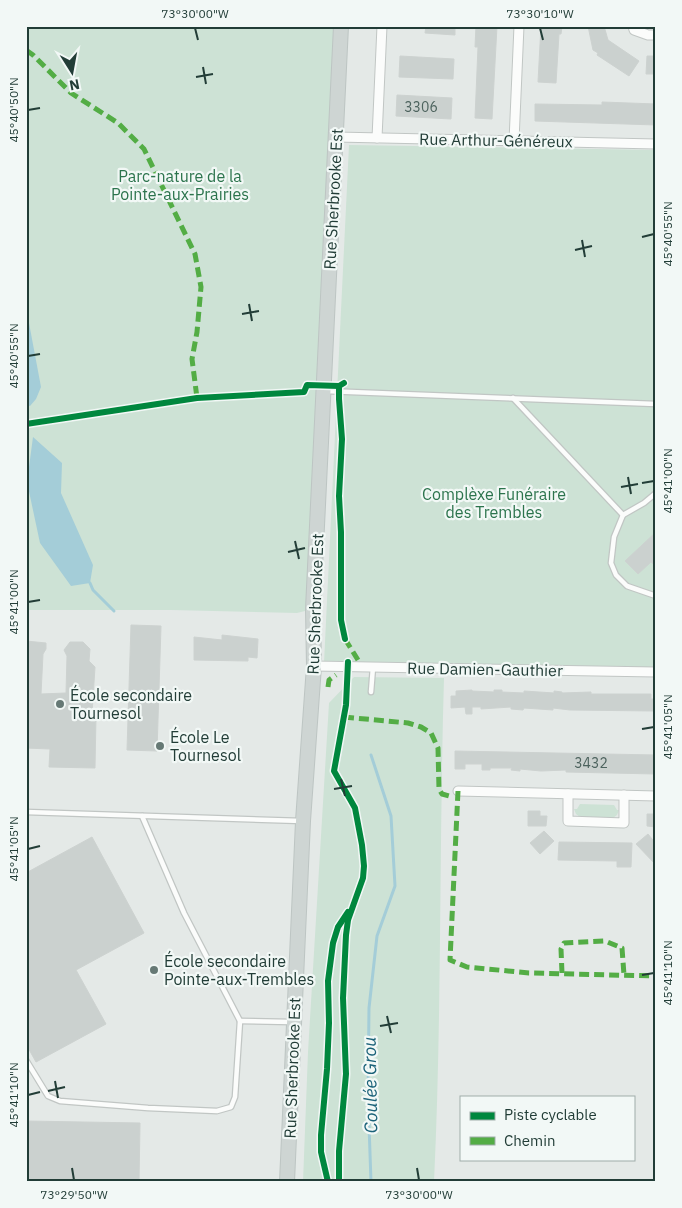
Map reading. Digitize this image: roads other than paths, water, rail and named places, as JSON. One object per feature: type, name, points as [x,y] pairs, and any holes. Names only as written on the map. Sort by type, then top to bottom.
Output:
[{"type":"main road","name":"Rue Sherbrooke Est","points":[[287,1182],[303,821],[314,666],[313,609],[341,26]]},
{"type":"street","points":[[377,138],[382,26]]},
{"type":"street","points":[[514,141],[519,26]]},
{"type":"street","points":[[633,26],[634,30],[648,35],[656,35]]},
{"type":"street","name":"Rue Arthur-Généreux","points":[[336,137],[656,144]]},
{"type":"street","name":"Rue Damien-Gauthier","points":[[314,666],[656,672]]},
{"type":"street","points":[[458,791],[656,796]]},
{"type":"street","points":[[568,794],[568,821],[624,822],[624,795]]},
{"type":"lane","points":[[324,391],[656,404]]},
{"type":"lane","points":[[513,398],[624,515]]},
{"type":"lane","points":[[656,493],[644,504],[624,515],[614,537],[612,564],[616,575],[627,586],[656,596]]},
{"type":"lane","points":[[371,692],[372,667]]},
{"type":"lane","points":[[26,812],[303,821]]},
{"type":"lane","points":[[26,1060],[48,1096],[60,1101],[217,1111],[231,1107],[235,1098],[240,1021],[184,913],[142,816]]},
{"type":"lane","points":[[240,1021],[294,1022]]},
{"type":"water","points":[[26,307],[41,387],[36,399],[30,406],[26,405]]},
{"type":"water","points":[[33,437],[62,463],[61,493],[93,565],[90,583],[71,586],[40,543],[27,482]]},
{"type":"waterway","name":"Coulée Grou","points":[[90,583],[93,590],[114,611]]},
{"type":"waterway","name":"Coulée Grou","points":[[371,755],[391,816],[395,886],[377,936],[369,1008],[368,1096],[371,1182]]},
{"type":"place","name":"École secondaire Tournesol","points":[[60,704]]},
{"type":"place","name":"École Le Tournesol","points":[[160,746]]},
{"type":"place","name":"École secondaire Pointe-aux-Trembles","points":[[154,970]]},
{"type":"park label","name":"Parc-nature de la Pointe-aux-Prairies","points":[[180,185]]},
{"type":"park label","name":"Complèxe Funéraire des Trembles","points":[[494,503]]}]
